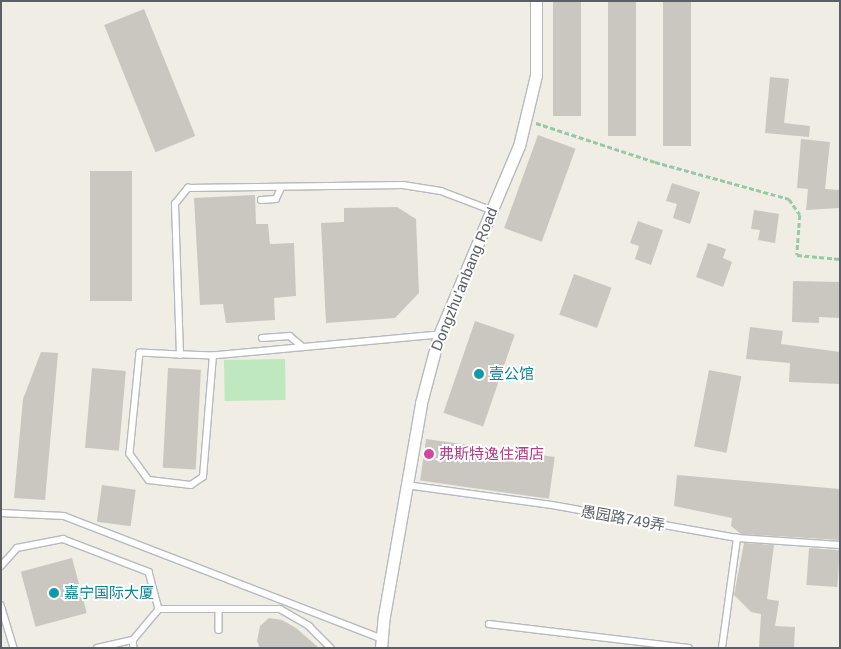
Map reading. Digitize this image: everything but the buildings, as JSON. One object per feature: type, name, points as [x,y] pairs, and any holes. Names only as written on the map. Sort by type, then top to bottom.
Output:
[{"type":"street","name":"Dongzhu'anbang Road","points":[[381,643],[421,403],[439,335],[519,146],[526,120],[536,75],[536,1]]},
{"type":"lane","points":[[180,355],[175,204],[188,188],[271,184],[281,188],[403,185],[441,191],[491,210]]},
{"type":"lane","points":[[261,200],[276,199],[281,188]]},
{"type":"lane","points":[[213,356],[203,477],[191,485],[149,480],[130,454],[140,353],[213,356],[439,335]]},
{"type":"lane","points":[[262,338],[290,336],[303,347]]},
{"type":"lane","name":"愚园路749弄","points":[[406,485],[552,505],[737,538],[840,545]]},
{"type":"lane","points":[[1,513],[64,516],[381,643]]},
{"type":"lane","points":[[722,648],[737,538]]},
{"type":"lane","points":[[1,566],[17,548],[63,539],[149,572],[159,609]]},
{"type":"lane","points":[[1,605],[14,648]]},
{"type":"lane","points":[[159,609],[280,609],[309,626],[331,648]]},
{"type":"lane","points":[[97,648],[133,640],[159,609]]},
{"type":"lane","points":[[218,609],[219,630]]},
{"type":"lane","points":[[489,624],[689,648]]},
{"type":"lane","points":[[133,640],[134,648]]},
{"type":"path","points":[[526,120],[655,162],[789,199],[800,215],[798,255],[840,259]]},
{"type":"green space","points":[[285,359],[286,400],[225,401],[224,360]]},
{"type":"place","name":"壹公馆","points":[[479,374]]},
{"type":"place","name":"弗斯特逸住酒店","points":[[429,454]]},
{"type":"place","name":"嘉宁国际大厦","points":[[54,593]]}]
